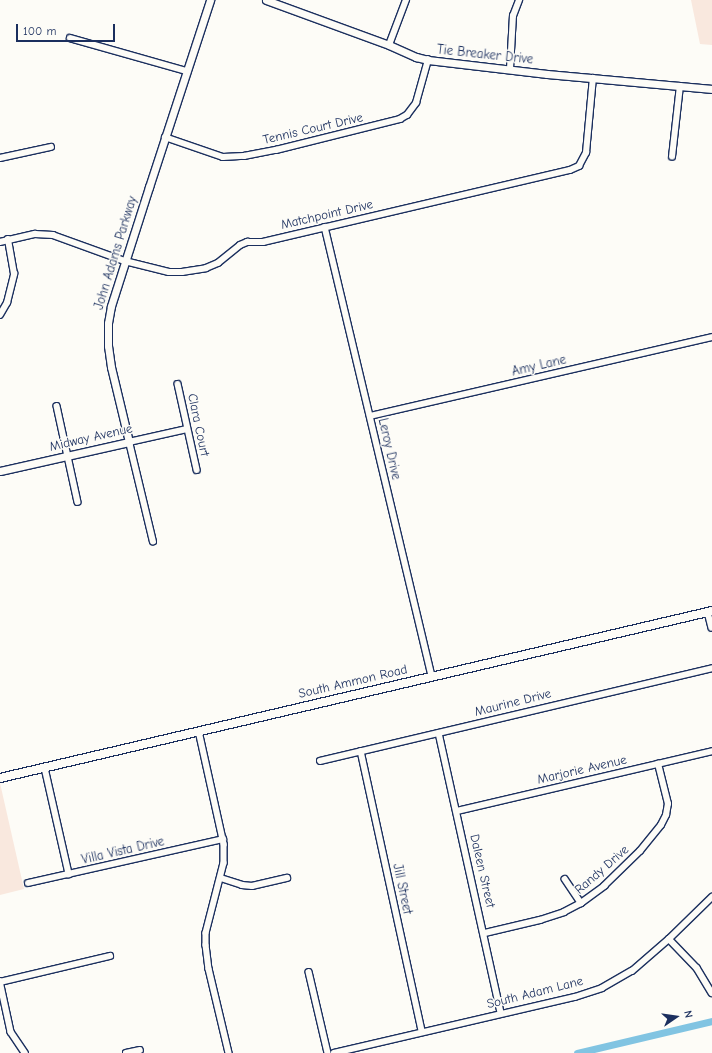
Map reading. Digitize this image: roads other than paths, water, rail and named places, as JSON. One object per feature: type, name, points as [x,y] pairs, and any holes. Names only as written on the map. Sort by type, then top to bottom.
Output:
[{"type":"main road","name":"South Ammon Road","points":[[0,778],[710,611]]},
{"type":"street","name":"John Adams Parkway","points":[[153,542],[111,367],[108,346],[108,323],[111,306],[210,0]]},
{"type":"street","name":"Tie Breaker Drive","points":[[266,0],[390,45],[416,57],[428,60],[712,89]]},
{"type":"street","points":[[390,45],[406,0]]},
{"type":"street","points":[[510,69],[513,16],[519,0]]},
{"type":"street","points":[[70,38],[187,71]]},
{"type":"street","name":"Tennis Court Drive","points":[[165,137],[223,156],[244,156],[276,150],[400,119],[407,115],[416,103],[428,60]]},
{"type":"street","name":"Matchpoint Drive","points":[[0,242],[35,234],[53,235],[126,261],[169,272],[194,270],[218,263],[240,245],[247,242],[263,242],[570,170],[578,166],[586,153],[593,78]]},
{"type":"street","points":[[672,157],[680,86]]},
{"type":"street","points":[[0,158],[51,146]]},
{"type":"street","name":"Leroy Drive","points":[[325,228],[432,676]]},
{"type":"street","points":[[0,315],[7,303],[14,274],[8,240]]},
{"type":"street","name":"Amy Lane","points":[[370,416],[712,337]]},
{"type":"street","name":"Clara Court","points":[[178,384],[196,470]]},
{"type":"street","points":[[57,406],[78,502]]},
{"type":"street","name":"Midway Avenue","points":[[0,471],[187,429]]},
{"type":"street","points":[[710,611],[712,628]]},
{"type":"street","name":"Maurine Drive","points":[[320,761],[712,668]]},
{"type":"street","points":[[199,731],[224,839],[225,854],[221,878],[206,933],[206,945],[209,969],[229,1053]]},
{"type":"street","name":"Daleen Street","points":[[439,733],[458,811],[501,1013]]},
{"type":"street","name":"Jill Street","points":[[361,751],[422,1031]]},
{"type":"street","name":"Marjorie Avenue","points":[[458,811],[712,751]]},
{"type":"street","name":"Randy Drive","points":[[484,933],[540,920],[564,912],[581,903],[604,886],[640,851],[661,825],[666,815],[668,804],[658,764]]},
{"type":"street","points":[[45,768],[70,874]]},
{"type":"street","name":"Villa Vista Drive","points":[[28,883],[224,839]]},
{"type":"street","points":[[221,878],[242,885],[252,886],[287,878]]},
{"type":"street","points":[[565,879],[581,903]]},
{"type":"street","name":"South Adam Lane","points":[[334,1053],[422,1031],[574,997],[602,988],[632,971],[669,940],[712,897]]},
{"type":"street","points":[[669,940],[697,968],[712,993]]},
{"type":"street","points":[[25,1053],[11,1032],[0,982],[110,956]]},
{"type":"street","points":[[309,972],[328,1053]]},
{"type":"street","points":[[126,1053],[140,1050]]},
{"type":"waterway","points":[[577,1053],[712,1021]]}]
